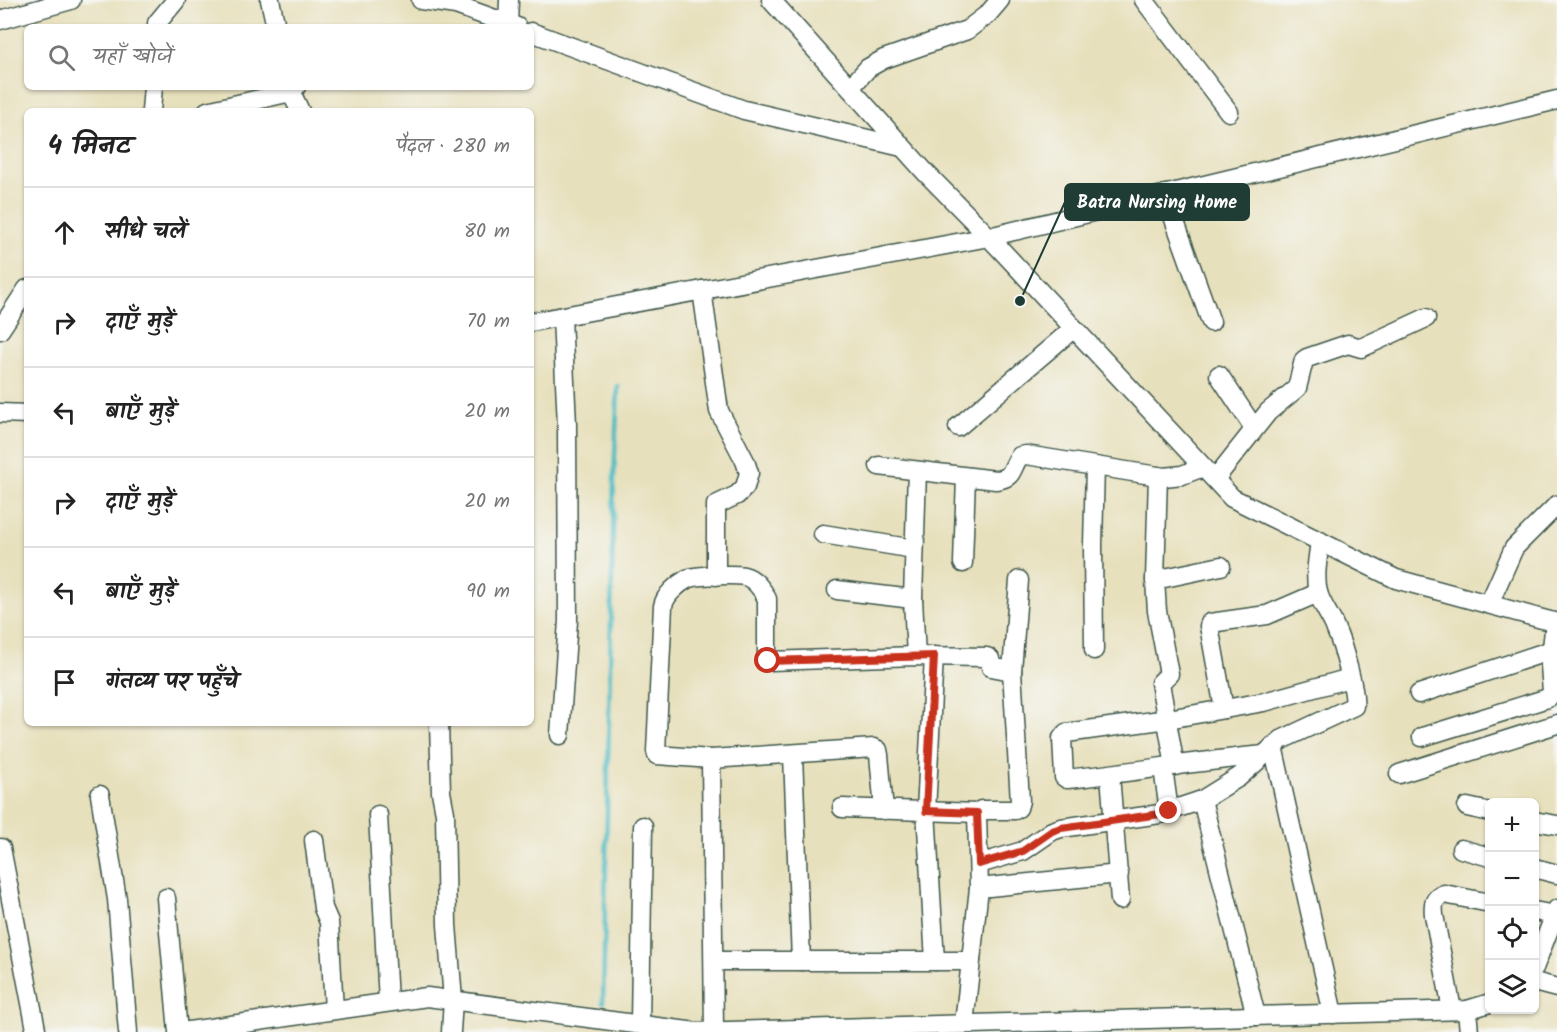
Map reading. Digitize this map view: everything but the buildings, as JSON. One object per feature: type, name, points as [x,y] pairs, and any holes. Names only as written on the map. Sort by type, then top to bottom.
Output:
[{"type":"street","points":[[0,20],[71,0]]},
{"type":"street","points":[[157,24],[176,0]]},
{"type":"street","points":[[270,0],[275,24]]},
{"type":"street","points":[[421,0],[456,5],[509,24]]},
{"type":"street","points":[[509,0],[512,24]]},
{"type":"street","points":[[771,0],[926,173],[989,237],[1232,498],[1396,579],[1556,623],[1550,665],[1552,692],[1548,698],[1422,737]]},
{"type":"street","points":[[850,88],[868,68],[884,59],[967,30],[988,14],[1000,0]]},
{"type":"street","points":[[1144,0],[1229,112]]},
{"type":"street","points":[[534,33],[744,110],[903,147]]},
{"type":"street","points":[[152,108],[153,90]]},
{"type":"street","points":[[219,108],[294,90],[299,108]]},
{"type":"street","points":[[534,321],[989,237],[1557,100]]},
{"type":"street","points":[[1165,194],[1211,322]]},
{"type":"street","points":[[702,290],[719,411],[749,473],[745,487],[737,495],[716,506],[716,576]]},
{"type":"street","points":[[0,330],[24,293]]},
{"type":"street","points":[[560,735],[568,621],[568,448],[562,316]]},
{"type":"street","points":[[879,466],[996,480],[1010,475],[1020,456],[1026,455],[1158,476],[1209,473],[1268,411],[1297,388],[1304,360],[1348,344],[1361,348],[1426,318]]},
{"type":"street","points":[[958,427],[1074,328]]},
{"type":"street","points":[[1219,375],[1254,428]]},
{"type":"street","points":[[0,413],[24,414]]},
{"type":"street","points":[[1094,650],[1095,466]]},
{"type":"street","points":[[916,656],[913,599],[917,471]]},
{"type":"street","points":[[1158,476],[1155,580],[1157,611],[1169,674],[1160,683],[1168,719],[1169,811]]},
{"type":"street","points":[[963,563],[966,477]]},
{"type":"street","points":[[1489,604],[1514,548],[1557,505]]},
{"type":"street","points":[[823,534],[914,549]]},
{"type":"street","points":[[979,864],[1023,851],[1052,831],[1061,828],[1169,811],[1202,800],[1239,777],[1292,734],[1354,706],[1350,678],[1336,630],[1318,593],[1316,576],[1320,541]]},
{"type":"street","points":[[1155,580],[1221,566]]},
{"type":"street","points":[[884,810],[878,750],[874,748],[711,759],[661,756],[656,751],[664,601],[667,596],[687,579],[696,576],[744,576],[752,580],[764,592],[767,599],[768,661],[916,656],[987,657],[990,659],[991,667],[1012,671]]},
{"type":"street","points":[[842,808],[977,813],[981,810],[1014,810],[1020,805],[1012,671],[1019,580]]},
{"type":"street","points":[[837,590],[913,599]]},
{"type":"street","points":[[1224,709],[1210,623],[1266,615],[1318,593]]},
{"type":"street","points":[[1419,694],[1552,650]]},
{"type":"street","points":[[934,656],[926,811],[935,961]]},
{"type":"street","points":[[1269,751],[1110,775],[1065,778],[1062,738],[1063,735],[1264,702],[1350,678]]},
{"type":"street","points":[[1399,774],[1557,724]]},
{"type":"street","points":[[439,726],[441,792],[445,813],[447,925],[453,1000],[450,1032]]},
{"type":"street","points":[[1269,751],[1334,1014]]},
{"type":"street","points":[[793,755],[801,961]]},
{"type":"street","points":[[711,759],[714,1031]]},
{"type":"street","points":[[1110,775],[1120,900]]},
{"type":"street","points":[[100,795],[117,899],[128,1032]]},
{"type":"street","points":[[1202,800],[1256,1016]]},
{"type":"street","points":[[1467,807],[1485,811]]},
{"type":"street","points":[[964,1024],[979,888],[977,813]]},
{"type":"street","points":[[378,815],[388,1002]]},
{"type":"street","points":[[1539,822],[1557,825]]},
{"type":"street","points":[[640,1024],[643,826]]},
{"type":"street","points":[[314,840],[323,908],[330,922],[334,1010]]},
{"type":"street","points":[[1,848],[36,1029],[34,1032]]},
{"type":"street","points":[[1461,849],[1485,856]]},
{"type":"street","points":[[1539,869],[1557,874]]},
{"type":"street","points":[[979,888],[1119,874]]},
{"type":"street","points":[[1469,1032],[1460,1010],[1434,915],[1434,901],[1443,894],[1485,902]]},
{"type":"street","points":[[166,898],[180,1032],[285,1025],[334,1010],[427,997],[696,1032],[915,1029],[964,1024],[1028,1027],[1129,1026],[1256,1016],[1280,1024],[1334,1014],[1460,1010],[1485,1004]]},
{"type":"street","points":[[1537,960],[1556,912],[1539,911]]},
{"type":"street","points":[[714,961],[971,961]]},
{"type":"street","points":[[1539,983],[1557,988]]},
{"type":"waterway","points":[[603,1003],[618,386]]},
{"type":"place","name":"Batra Nursing Home","points":[[1020,301]]},
{"type":"route","points":[[768,661],[934,656],[926,811],[977,813],[979,864],[1023,851],[1052,831],[1061,828],[1169,811]]}]
